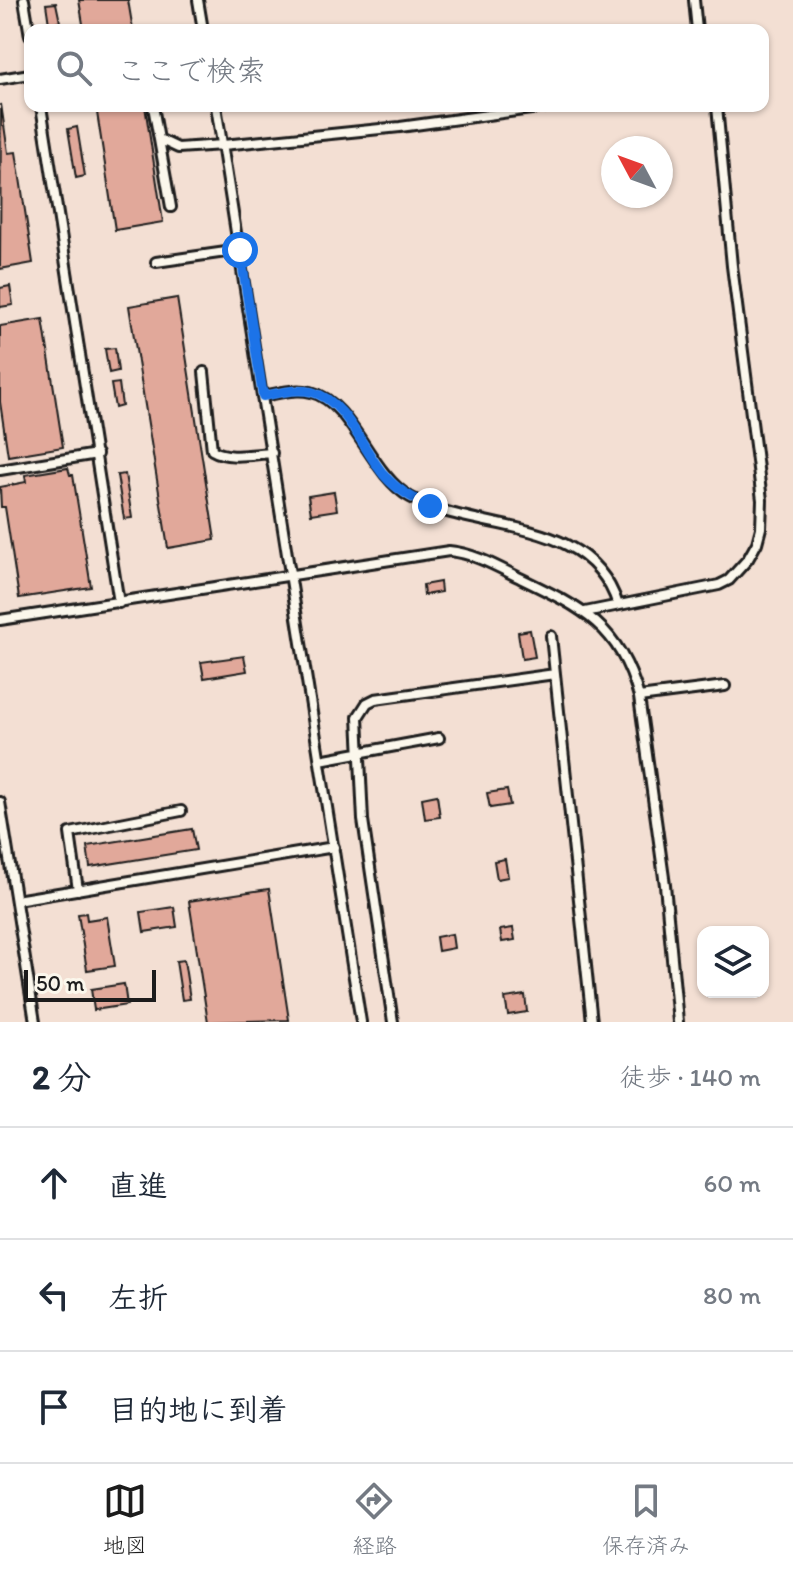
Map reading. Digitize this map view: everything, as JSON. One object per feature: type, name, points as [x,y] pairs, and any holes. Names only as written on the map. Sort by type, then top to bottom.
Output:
[{"type":"lane","points":[[24,0],[28,24]]},
{"type":"lane","points":[[198,0],[202,24]]},
{"type":"lane","points":[[694,0],[696,24]]},
{"type":"lane","points":[[0,79],[24,75]]},
{"type":"lane","points":[[42,112],[119,603]]},
{"type":"lane","points":[[154,112],[171,207]]},
{"type":"lane","points":[[217,112],[361,1022]]},
{"type":"lane","points":[[159,139],[178,148],[223,145],[509,112]]},
{"type":"lane","points":[[585,612],[719,585],[729,580],[748,559],[761,528],[762,500],[732,266],[718,112]]},
{"type":"lane","points":[[156,262],[240,250]]},
{"type":"lane","points":[[204,372],[212,450],[220,455],[233,456],[272,453]]},
{"type":"lane","points":[[263,396],[296,390],[311,392],[331,401],[384,475],[408,496],[430,506],[527,530],[570,547],[588,559],[604,576],[618,605]]},
{"type":"lane","points":[[0,470],[97,454]]},
{"type":"lane","points":[[0,620],[424,554],[463,552],[585,612],[620,648],[631,669],[639,697],[665,885],[678,1022]]},
{"type":"lane","points":[[551,636],[592,1022]]},
{"type":"lane","points":[[393,1022],[363,820],[358,717],[367,703],[375,699],[555,674]]},
{"type":"lane","points":[[639,697],[725,686]]},
{"type":"lane","points":[[320,760],[439,738]]},
{"type":"lane","points":[[0,802],[35,1022]]},
{"type":"lane","points":[[78,890],[70,833],[181,811]]},
{"type":"lane","points":[[16,900],[334,847]]},
{"type":"building","points":[[79,0],[128,0],[132,24],[83,24]]},
{"type":"building","points":[[56,3],[60,22],[49,24],[46,4]]},
{"type":"building","points":[[1,104],[8,153],[16,152],[33,263],[0,269]]},
{"type":"building","points":[[97,112],[146,112],[163,222],[115,230]]},
{"type":"building","points":[[77,127],[85,176],[76,178],[68,129]]},
{"type":"building","points":[[10,286],[13,305],[0,307],[0,288]]},
{"type":"building","points":[[177,298],[215,540],[168,548],[129,306]]},
{"type":"building","points":[[43,319],[63,447],[8,456],[0,402],[0,326]]},
{"type":"building","points":[[115,348],[118,371],[109,373],[105,349]]},
{"type":"building","points":[[119,383],[122,406],[115,408],[111,384]]},
{"type":"building","points":[[68,468],[70,475],[73,475],[91,587],[19,598],[0,487],[26,482],[25,475]]},
{"type":"building","points":[[125,474],[132,518],[124,519],[117,475]]},
{"type":"building","points":[[334,492],[337,510],[311,514],[308,496]]},
{"type":"building","points":[[440,582],[441,592],[424,595],[423,585]]},
{"type":"building","points":[[530,630],[535,657],[522,659],[518,632]]},
{"type":"building","points":[[244,656],[247,671],[204,678],[201,662]]},
{"type":"building","points":[[507,790],[510,805],[490,808],[487,793]]},
{"type":"building","points":[[437,795],[440,817],[425,819],[422,798]]},
{"type":"building","points":[[192,829],[196,850],[90,867],[87,846]]},
{"type":"building","points":[[505,859],[508,877],[497,879],[494,861]]},
{"type":"building","points":[[269,889],[289,1020],[208,1022],[189,901]]},
{"type":"building","points":[[174,907],[177,927],[144,932],[141,912]]},
{"type":"building","points":[[86,913],[87,920],[107,917],[115,966],[87,970],[78,914]]},
{"type":"building","points":[[513,928],[515,940],[502,942],[500,930]]},
{"type":"building","points":[[452,934],[454,948],[438,951],[436,937]]},
{"type":"building","points":[[184,960],[190,999],[182,1000],[176,961]]},
{"type":"building","points":[[124,984],[127,1005],[94,1010],[91,989]]},
{"type":"building","points":[[525,995],[527,1012],[508,1015],[505,998]]},
{"type":"route","points":[[240,250],[263,396],[296,390],[311,392],[331,401],[384,475],[408,496],[430,506]]}]
